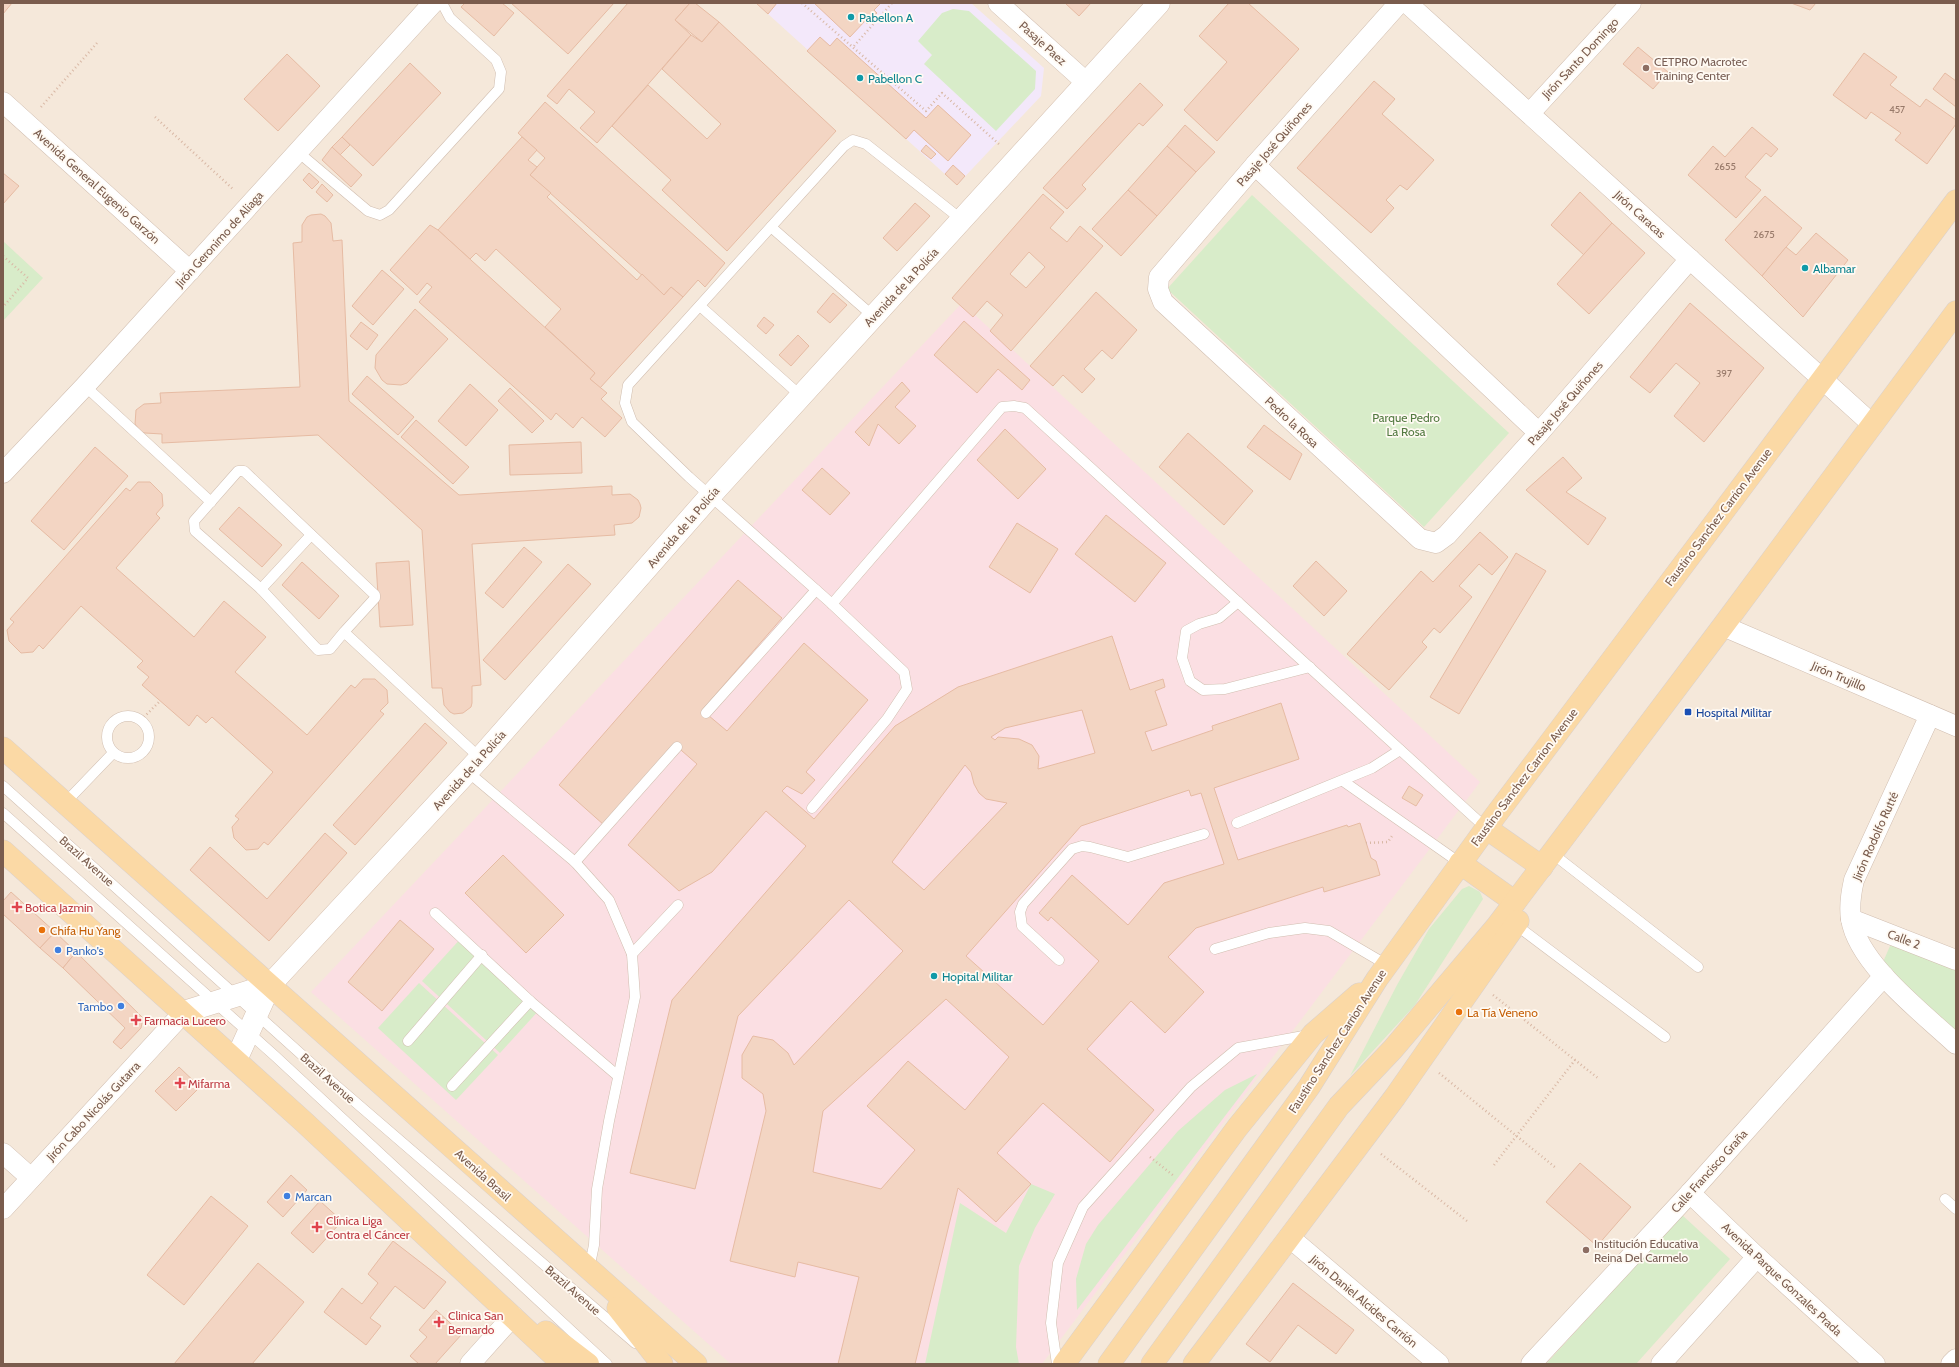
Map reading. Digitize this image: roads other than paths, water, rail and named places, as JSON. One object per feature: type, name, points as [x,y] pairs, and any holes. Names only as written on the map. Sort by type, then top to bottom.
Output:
[{"type":"main road","name":"Faustino Sanchez Carrion Avenue","points":[[1109,1364],[1309,1087],[1382,972],[1460,863],[1821,378],[1956,201]]},
{"type":"main road","points":[[1152,1364],[1339,1106],[1393,1049],[1515,902],[1723,626],[1956,312]]},
{"type":"main road","points":[[3,748],[270,985]]},
{"type":"main road","points":[[1486,828],[1547,860]]},
{"type":"main road","points":[[3,851],[184,1012],[563,1364]]},
{"type":"main road","points":[[1194,1364],[1363,1140],[1422,1059],[1475,980],[1516,925],[1537,885],[1547,860]]},
{"type":"main road","points":[[1460,863],[1515,902]]},
{"type":"main road","points":[[1064,1364],[1237,1128],[1313,1034],[1382,972]]},
{"type":"main road","name":"Avenida Brasil","points":[[270,985],[696,1364]]},
{"type":"main road","points":[[585,1265],[660,1364]]},
{"type":"main road","points":[[513,1316],[538,1326],[588,1364]]},
{"type":"street","name":"Jirón Geronimo de Aliaga","points":[[3,473],[85,386],[433,3]]},
{"type":"street","name":"Pasaje Paez","points":[[998,3],[1087,83]]},
{"type":"street","name":"Avenida de la Policía","points":[[270,985],[474,765],[710,496],[1159,3]]},
{"type":"street","name":"Pasaje José Quiñones","points":[[1158,289],[1159,277],[1255,165],[1399,3]]},
{"type":"street","name":"Jirón Caracas","points":[[1407,3],[1873,425]]},
{"type":"street","name":"Jirón Santo Domingo","points":[[1530,113],[1631,3]]},
{"type":"street","name":"Avenida General Eugenio Garzón","points":[[3,102],[190,271]]},
{"type":"street","points":[[1255,165],[1539,433]]},
{"type":"street","name":"Pasaje José Quiñones","points":[[1436,543],[1447,535],[1539,433],[1690,259]]},
{"type":"street","name":"Pedro la Rosa","points":[[1158,289],[1163,302],[1420,540],[1436,543]]},
{"type":"street","name":"Jirón Trujillo","points":[[1723,626],[1956,726]]},
{"type":"street","name":"Jirón Rodolfo Rutté","points":[[1930,715],[1854,880],[1850,902],[1851,919],[1857,940],[1870,961],[1956,1044]]},
{"type":"street","name":"Calle 2","points":[[1851,919],[1956,960]]},
{"type":"street","name":"Calle Francisco Graña","points":[[1531,1364],[1690,1193],[1884,976]]},
{"type":"street","points":[[184,1012],[270,985]]},
{"type":"street","points":[[236,1060],[270,985]]},
{"type":"street","name":"Jirón Cabo Nicolás Gutarra","points":[[3,1209],[184,1012]]},
{"type":"street","points":[[3,1153],[31,1178]]},
{"type":"street","name":"Avenida Parque Gonzales Prada","points":[[1690,1193],[1757,1257],[1875,1364]]},
{"type":"street","name":"Jirón Daniel Alcides Carrión","points":[[1289,1237],[1439,1364]]},
{"type":"street","points":[[1661,1364],[1757,1257]]},
{"type":"street","points":[[470,1364],[513,1316]]},
{"type":"street","points":[[1952,1364],[1956,1359]]},
{"type":"lane","points":[[298,152],[368,211],[380,215],[389,210],[499,89],[501,72],[496,60],[450,18],[442,3]]},
{"type":"lane","points":[[812,808],[887,719],[907,689],[904,672],[832,604],[710,496],[632,422],[625,403],[628,385],[844,146],[853,140],[866,144],[962,220]]},
{"type":"lane","points":[[771,226],[874,316]]},
{"type":"lane","points":[[700,306],[801,396]]},
{"type":"lane","points":[[85,386],[211,502]]},
{"type":"lane","points":[[832,604],[1002,407],[1014,406],[1025,408],[1486,828]]},
{"type":"lane","points":[[238,471],[244,471],[375,595],[375,598],[330,649],[318,650],[261,589],[195,531],[194,521],[211,502],[238,471]]},
{"type":"lane","points":[[261,589],[311,535]]},
{"type":"lane","points":[[706,713],[816,590]]},
{"type":"lane","points":[[1238,602],[1219,618],[1199,624],[1186,632],[1182,658],[1190,681],[1203,690],[1225,689],[1310,667]]},
{"type":"lane","points":[[344,632],[474,765],[575,862],[609,900],[632,954],[635,997],[618,1076],[597,1189],[594,1245],[585,1265]]},
{"type":"lane","points":[[125,715],[141,720],[148,729],[149,736],[145,749],[133,758],[119,757],[113,753],[106,740],[106,733],[113,721],[125,715]]},
{"type":"lane","points":[[575,862],[677,746]]},
{"type":"lane","points":[[1238,823],[1372,768],[1400,750]]},
{"type":"lane","points":[[65,803],[113,753]]},
{"type":"lane","points":[[1343,781],[1460,863]]},
{"type":"lane","name":"Brazil Avenue","points":[[3,786],[234,996],[252,1024],[660,1364]]},
{"type":"lane","name":"Brazil Avenue","points":[[3,814],[213,1002]]},
{"type":"lane","points":[[1059,960],[1022,926],[1020,912],[1023,904],[1072,849],[1082,846],[1090,847],[1128,857],[1204,834]]},
{"type":"lane","points":[[1547,860],[1698,967]]},
{"type":"lane","points":[[632,954],[678,905]]},
{"type":"lane","points":[[435,913],[482,955],[530,1002],[618,1076]]},
{"type":"lane","points":[[1516,925],[1665,1037]]},
{"type":"lane","points":[[1215,949],[1269,933],[1305,928],[1329,931],[1382,972]]},
{"type":"lane","points":[[408,1041],[482,955]]},
{"type":"lane","points":[[213,1002],[252,1024],[607,1364]]},
{"type":"lane","points":[[452,1086],[530,1002]]},
{"type":"lane","points":[[1057,1364],[1051,1323],[1058,1262],[1083,1207],[1191,1087],[1238,1048],[1313,1034]]},
{"type":"lane","points":[[1945,1199],[1956,1209]]},
{"type":"place","name":"Pabellon A","points":[[851,17]]},
{"type":"place","name":"CETPRO Macrotec Training Center","points":[[1646,68]]},
{"type":"place","name":"Pabellon C","points":[[860,78]]},
{"type":"place","name":"Albamar","points":[[1805,268]]},
{"type":"place","name":"Hospital Militar","points":[[1688,712]]},
{"type":"place","name":"Botica Jazmin","points":[[17,907]]},
{"type":"place","name":"Chifa Hu Yang","points":[[42,930]]},
{"type":"place","name":"Panko's","points":[[58,950]]},
{"type":"place","name":"Hopital Militar","points":[[934,976]]},
{"type":"place","name":"Tambo","points":[[121,1006]]},
{"type":"place","name":"La Tía Veneno","points":[[1459,1012]]},
{"type":"place","name":"Farmacia Lucero","points":[[136,1020]]},
{"type":"place","name":"Mifarma","points":[[180,1083]]},
{"type":"place","name":"Marcan","points":[[287,1196]]},
{"type":"place","name":"Clínica Liga Contra el Cáncer","points":[[317,1227]]},
{"type":"place","name":"Institución Educativa Reina Del Carmelo","points":[[1586,1250]]},
{"type":"place","name":"Clinica San Bernardo","points":[[439,1322]]},
{"type":"park label","name":"Parque Pedro La Rosa","points":[[1406,424]]}]
